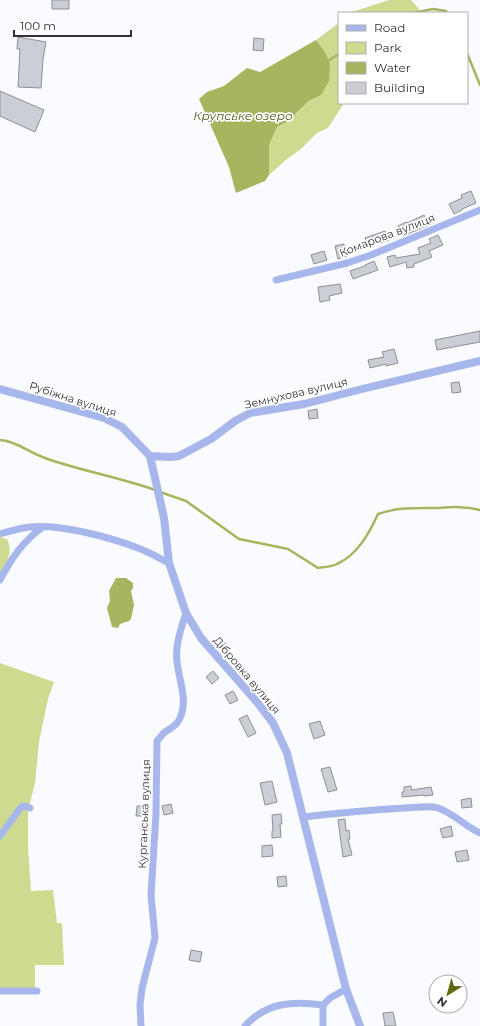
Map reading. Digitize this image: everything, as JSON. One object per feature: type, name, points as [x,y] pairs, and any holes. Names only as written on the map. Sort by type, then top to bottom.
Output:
[{"type":"street","name":"Комарова вулиця","points":[[276,280],[353,261],[480,210]]},
{"type":"street","name":"Земнухова вулиця","points":[[150,456],[179,456],[211,439],[235,421],[250,413],[304,404],[480,361]]},
{"type":"street","name":"Рубіжна вулиця","points":[[0,389],[104,418],[122,426],[150,456]]},
{"type":"street","name":"Дібровка вулиця","points":[[150,456],[164,518],[169,563],[186,613],[201,638],[273,722],[287,753],[346,990],[360,1026]]},
{"type":"street","points":[[0,534],[17,529],[43,527],[73,530],[139,548],[169,563]]},
{"type":"street","points":[[0,580],[8,565],[19,550],[33,534],[43,527]]},
{"type":"street","name":"Курганська вулиця","points":[[141,1026],[140,1005],[142,988],[155,938],[151,895],[156,814],[157,741],[166,731],[172,728],[179,721],[182,713],[183,694],[177,661],[177,648],[186,613]]},
{"type":"street","points":[[0,836],[21,807],[25,806],[30,808]]},
{"type":"street","points":[[304,817],[364,810],[418,807],[437,808],[451,814],[470,828],[480,833]]},
{"type":"street","points":[[323,1026],[323,1005],[330,998],[346,990]]},
{"type":"street","points":[[0,991],[37,991]]},
{"type":"street","points":[[245,1026],[263,1011],[276,1006],[289,1003],[323,1005]]},
{"type":"green space","points":[[389,0],[411,0],[420,12],[352,12]]},
{"type":"green space","points":[[338,24],[338,104],[343,104],[328,128],[317,133],[301,149],[269,175],[269,145],[277,127],[291,120],[309,101],[321,95],[325,52],[316,40]]},
{"type":"green space","points":[[0,537],[7,539],[10,549],[0,575]]},
{"type":"green space","points":[[0,663],[54,682],[48,699],[39,742],[35,783],[28,811],[28,847],[31,891],[53,890],[57,923],[62,923],[64,965],[35,965],[35,989],[0,989]]},
{"type":"water","name":"Крупське озеро","points":[[316,40],[325,52],[330,64],[329,81],[321,95],[309,101],[291,120],[277,127],[269,145],[269,175],[265,181],[236,193],[229,167],[199,99],[207,92],[224,86],[247,68],[260,72]]},
{"type":"water","points":[[116,578],[126,578],[133,583],[133,588],[131,591],[134,605],[131,619],[120,624],[118,628],[112,627],[107,608],[110,601],[109,591]]},
{"type":"building","points":[[52,0],[69,0],[69,9],[52,9]]},
{"type":"building","points":[[18,37],[46,42],[41,88],[18,87],[20,49],[17,49]]},
{"type":"building","points":[[254,38],[264,39],[263,51],[253,50]]},
{"type":"building","points":[[0,91],[44,110],[35,132],[0,116]]},
{"type":"building","points":[[471,191],[476,203],[454,214],[449,204],[462,198],[461,195]]},
{"type":"building","points":[[424,215],[429,225],[403,236],[398,226]]},
{"type":"building","points":[[385,231],[389,240],[381,243],[381,241],[368,246],[365,238]]},
{"type":"building","points":[[438,235],[443,245],[429,251],[432,257],[414,264],[414,267],[407,268],[406,262],[390,267],[387,257],[395,255],[396,258],[420,254],[418,248],[431,243],[429,239]]},
{"type":"building","points":[[344,244],[347,256],[338,259],[335,246]]},
{"type":"building","points":[[324,251],[327,260],[314,264],[311,255]]},
{"type":"building","points":[[374,261],[378,270],[353,279],[350,271]]},
{"type":"building","points":[[340,284],[342,293],[329,296],[330,300],[320,302],[318,287]]},
{"type":"building","points":[[480,331],[480,342],[437,350],[435,340]]},
{"type":"building","points":[[394,349],[398,363],[370,368],[368,360],[384,357],[382,352]]},
{"type":"building","points":[[459,382],[461,392],[452,393],[451,383]]},
{"type":"building","points":[[317,409],[318,418],[309,419],[308,411]]},
{"type":"building","points":[[213,671],[219,678],[212,684],[206,677]]},
{"type":"building","points":[[233,691],[238,700],[230,704],[225,695]]},
{"type":"building","points":[[247,715],[256,733],[248,737],[239,719]]},
{"type":"building","points":[[320,721],[325,735],[314,739],[309,724]]},
{"type":"building","points":[[330,767],[337,790],[328,792],[321,769]]},
{"type":"building","points":[[272,781],[277,802],[265,805],[260,783]]},
{"type":"building","points":[[411,786],[412,790],[431,787],[433,795],[402,797],[404,787]]},
{"type":"building","points":[[471,798],[472,807],[462,808],[461,800]]},
{"type":"building","points":[[171,804],[173,813],[164,815],[162,806]]},
{"type":"building","points":[[137,806],[145,806],[145,816],[136,816]]},
{"type":"building","points":[[281,814],[281,837],[272,838],[272,815]]},
{"type":"building","points":[[345,819],[346,831],[349,830],[350,839],[348,839],[352,855],[343,857],[338,820]]},
{"type":"building","points":[[451,826],[453,836],[443,838],[440,829]]},
{"type":"building","points":[[272,845],[273,856],[262,857],[262,846]]},
{"type":"building","points":[[467,850],[469,860],[457,862],[455,852]]},
{"type":"building","points":[[286,876],[287,886],[278,887],[277,877]]},
{"type":"building","points":[[191,950],[202,952],[200,962],[189,960]]},
{"type":"building","points":[[393,1012],[396,1026],[385,1026],[383,1013]]},
{"type":"waterway","points":[[418,12],[433,9],[446,12]]},
{"type":"waterway","points":[[326,62],[338,55]]},
{"type":"waterway","points":[[468,55],[480,85]]},
{"type":"waterway","points":[[0,440],[12,443],[39,456],[59,463],[128,481],[155,490]]},
{"type":"waterway","points":[[160,492],[186,501],[239,539],[288,549],[318,568],[335,565],[351,555],[362,543],[378,514],[393,510],[415,508],[458,507],[480,510]]}]
